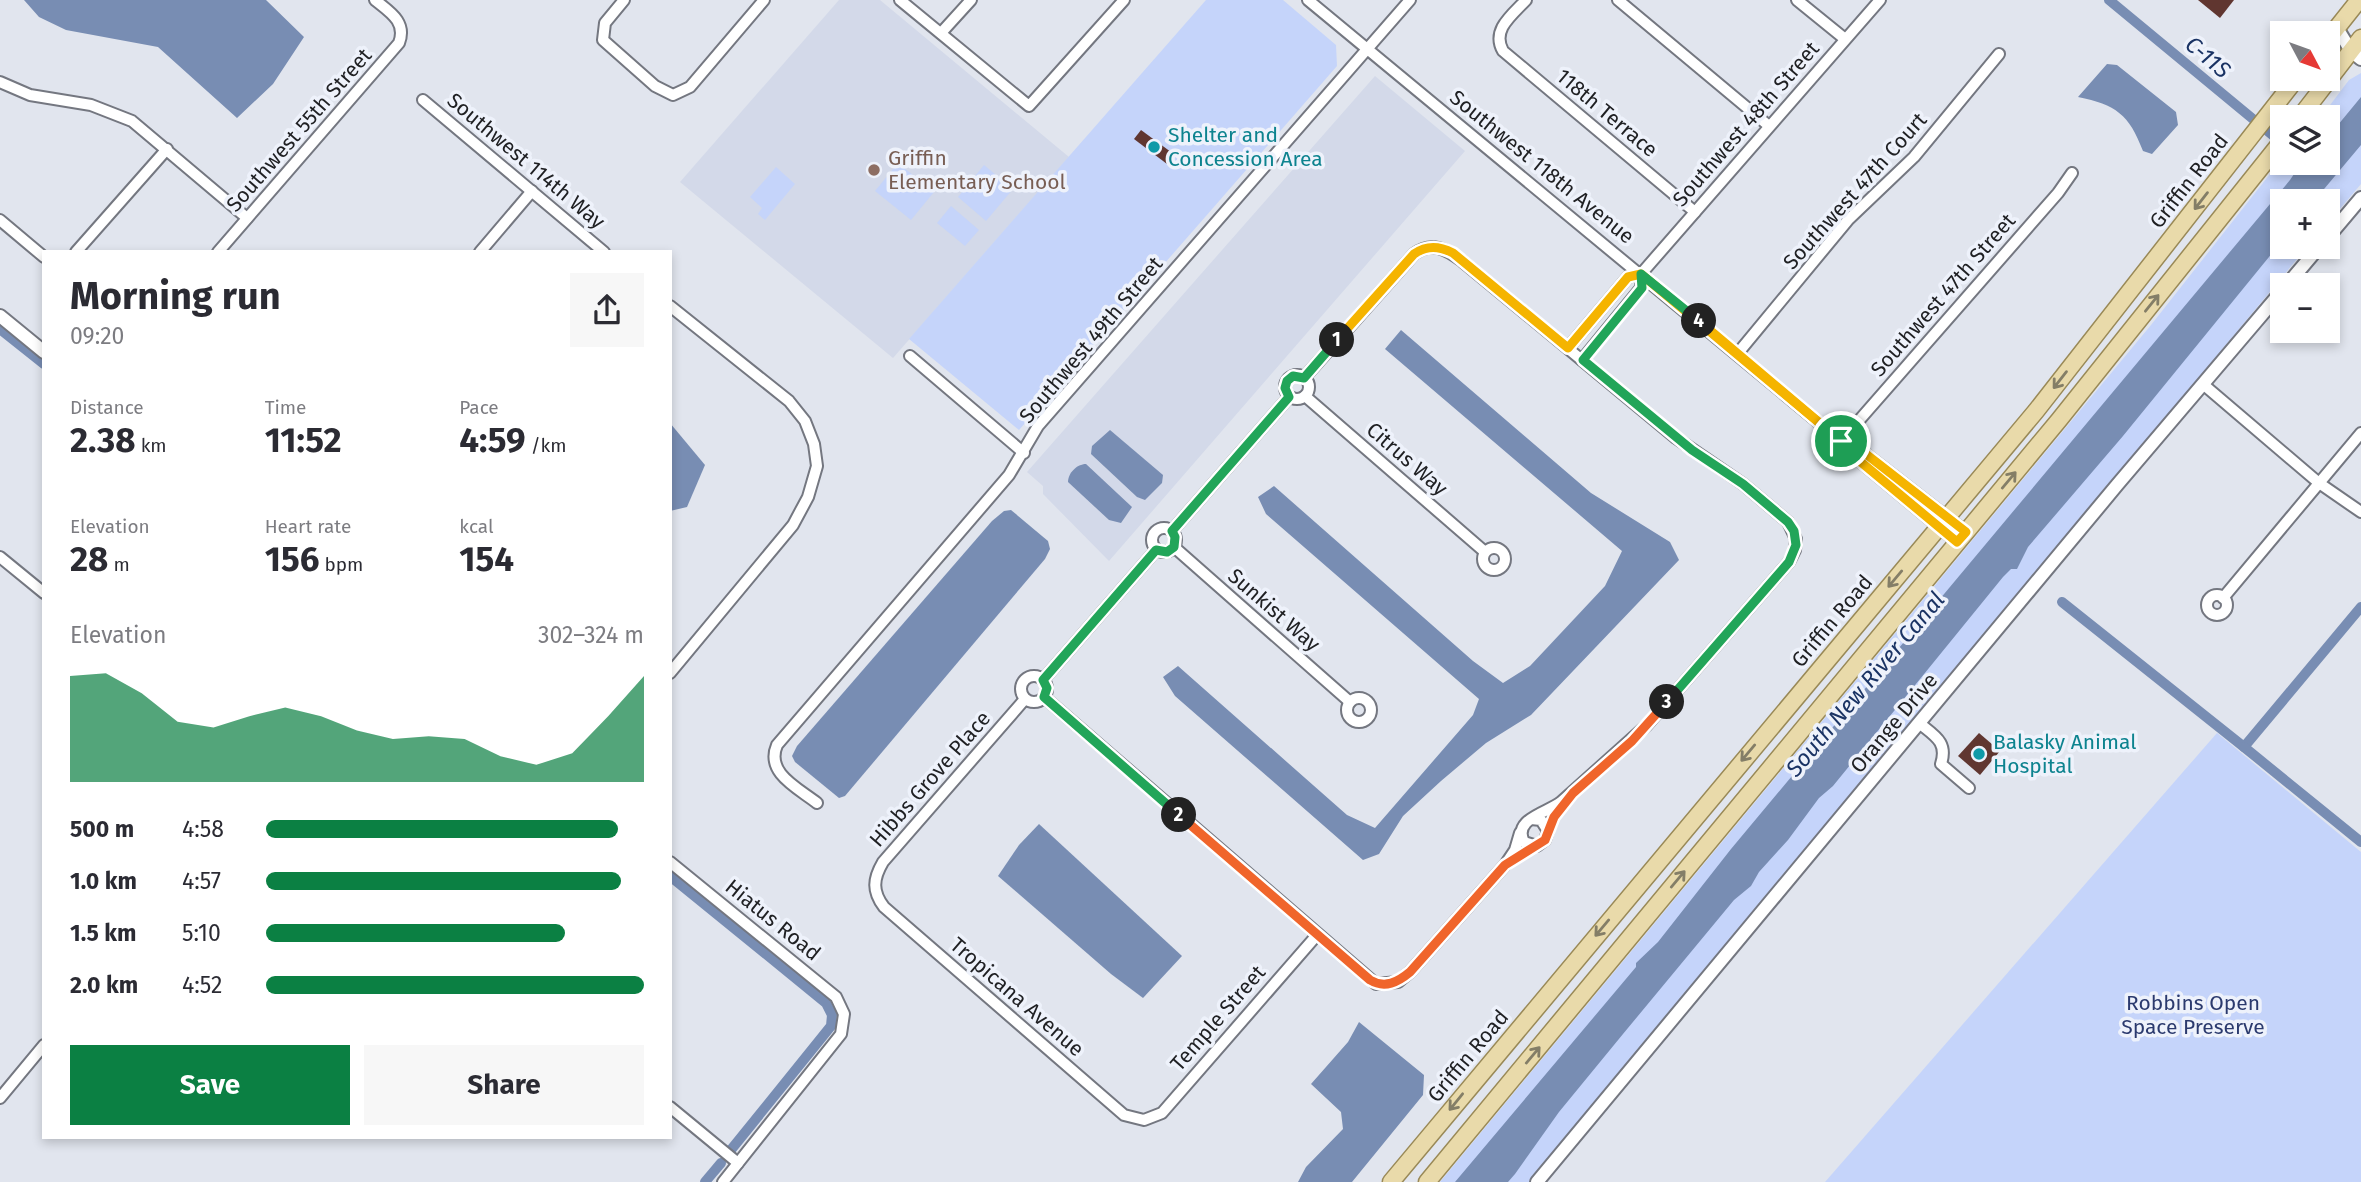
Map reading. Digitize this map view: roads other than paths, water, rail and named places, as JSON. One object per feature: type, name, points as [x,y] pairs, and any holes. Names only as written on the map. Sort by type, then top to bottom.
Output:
[{"type":"main road","points":[[2340,24],[2359,0]]},
{"type":"main road","points":[[2310,105],[2359,46]]},
{"type":"main road","name":"Griffin Road","points":[[1391,1182],[2036,411],[2287,91]]},
{"type":"main road","points":[[1427,1182],[1961,537],[2270,156]]},
{"type":"street","name":"Southwest 55th Street","points":[[220,250],[397,47],[402,30],[397,18],[375,0]]},
{"type":"street","points":[[624,0],[605,23],[602,34],[609,48],[655,86],[665,93],[676,95],[690,87],[764,0]]},
{"type":"street","points":[[900,0],[1029,106],[1124,0]]},
{"type":"street","points":[[942,33],[971,0]]},
{"type":"street","name":"Southwest 118th Avenue","points":[[1308,0],[1738,353],[1844,444],[1856,458],[1961,537]]},
{"type":"street","name":"Southwest 49th Street","points":[[817,803],[781,775],[774,764],[773,755],[777,745],[1009,475],[1038,426],[1410,0]]},
{"type":"street","name":"118th Terrace","points":[[1526,0],[1501,29],[1498,40],[1510,58],[1695,212]]},
{"type":"street","points":[[1618,0],[1769,126]]},
{"type":"street","points":[[1797,0],[1845,39]]},
{"type":"street","name":"Southwest 48th Street","points":[[1568,348],[1628,277],[1641,274],[1880,0]]},
{"type":"street","points":[[2340,38],[2359,46]]},
{"type":"street","name":"Southwest 47th Court","points":[[1738,353],[1848,220],[1914,157],[1998,54]]},
{"type":"street","points":[[0,82],[30,95],[91,105],[119,114],[142,127],[247,218]]},
{"type":"street","name":"Southwest 114th Way","points":[[423,100],[602,250]]},
{"type":"street","points":[[51,113],[54,101]]},
{"type":"street","points":[[78,250],[167,149]]},
{"type":"street","name":"Southwest 47th Street","points":[[1844,444],[2058,193],[2072,173]]},
{"type":"street","points":[[482,250],[532,191]]},
{"type":"street","points":[[2340,223],[2361,198]]},
{"type":"street","points":[[0,220],[42,255]]},
{"type":"street","points":[[1044,697],[1370,980],[1385,984],[1398,982],[1410,972],[1505,865],[1525,822],[1551,810],[1573,793],[1647,725],[1789,562],[1795,550],[1796,540],[1791,526],[1764,502],[1730,474],[1692,450],[1453,253],[1442,247],[1430,247],[1414,254],[1304,378]]},
{"type":"street","points":[[2297,273],[2309,259]]},
{"type":"street","name":"Southwest 48th Street","points":[[1583,360],[1642,288],[1641,274]]},
{"type":"street","name":"Orange Drive","points":[[1537,1182],[2270,305]]},
{"type":"street","points":[[672,308],[789,401],[805,421],[814,444],[817,466],[808,497],[793,525],[672,666]]},
{"type":"street","points":[[0,316],[42,350]]},
{"type":"street","points":[[910,356],[1024,453]]},
{"type":"street","points":[[1289,397],[1285,388],[1287,381],[1293,376],[1304,378]]},
{"type":"street","points":[[1289,397],[1298,399],[1305,396],[1308,389],[1304,378]]},
{"type":"street","points":[[2204,384],[2319,483],[2361,512]]},
{"type":"street","name":"Citrus Way","points":[[1305,396],[1485,552]]},
{"type":"street","points":[[1172,531],[1289,397]]},
{"type":"street","points":[[2223,598],[2361,433]]},
{"type":"street","points":[[1161,528],[1172,531],[1175,537],[1174,547],[1167,552],[1156,550],[1152,543],[1154,532],[1161,528]]},
{"type":"street","name":"Sunkist Way","points":[[1174,547],[1350,702]]},
{"type":"street","points":[[1043,680],[1156,550]]},
{"type":"street","points":[[0,557],[42,591]]},
{"type":"street","points":[[1034,676],[1043,680],[1047,688],[1044,697],[1033,702],[1025,699],[1021,691],[1026,679],[1034,676]]},
{"type":"street","name":"Hibbs Grove Place","points":[[875,890],[876,874],[883,862],[1025,699]]},
{"type":"street","points":[[1919,723],[1943,746],[1945,752],[1941,764],[1969,788]]},
{"type":"street","points":[[1505,865],[1545,840],[1554,817],[1573,793]]},
{"type":"street","points":[[1531,819],[1543,822],[1548,834]]},
{"type":"street","points":[[1521,832],[1524,842],[1537,846]]},
{"type":"street","name":"Hiatus Road","points":[[672,864],[836,996],[844,1013],[841,1034],[738,1163]]},
{"type":"street","name":"Tropicana Avenue","points":[[875,890],[884,907],[1113,1106],[1124,1115],[1144,1120]]},
{"type":"street","name":"Temple Street","points":[[1144,1120],[1162,1112],[1317,935]]},
{"type":"street","points":[[0,1098],[42,1047]]},
{"type":"street","points":[[672,1109],[738,1163],[723,1182]]},
{"type":"waterway","name":"C-11S","points":[[2109,0],[2270,133]]},
{"type":"waterway","points":[[0,329],[42,362]]},
{"type":"waterway","points":[[2062,602],[2244,747],[2361,607]]},
{"type":"waterway","points":[[2244,747],[2361,842]]},
{"type":"waterway","points":[[672,878],[826,1003],[832,1015],[831,1026],[730,1151]]},
{"type":"waterway","points":[[705,1182],[721,1163]]},
{"type":"place","name":"Shelter and Concession Area","points":[[1154,147]]},
{"type":"place","name":"Griffin Elementary School","points":[[874,170]]},
{"type":"place","name":"Balasky Animal Hospital","points":[[1979,754]]},
{"type":"water label","name":"South New River Canal","points":[[1865,684]]},
{"type":"park label","name":"Robbins Open Space Preserve","points":[[2193,1015]]}]
